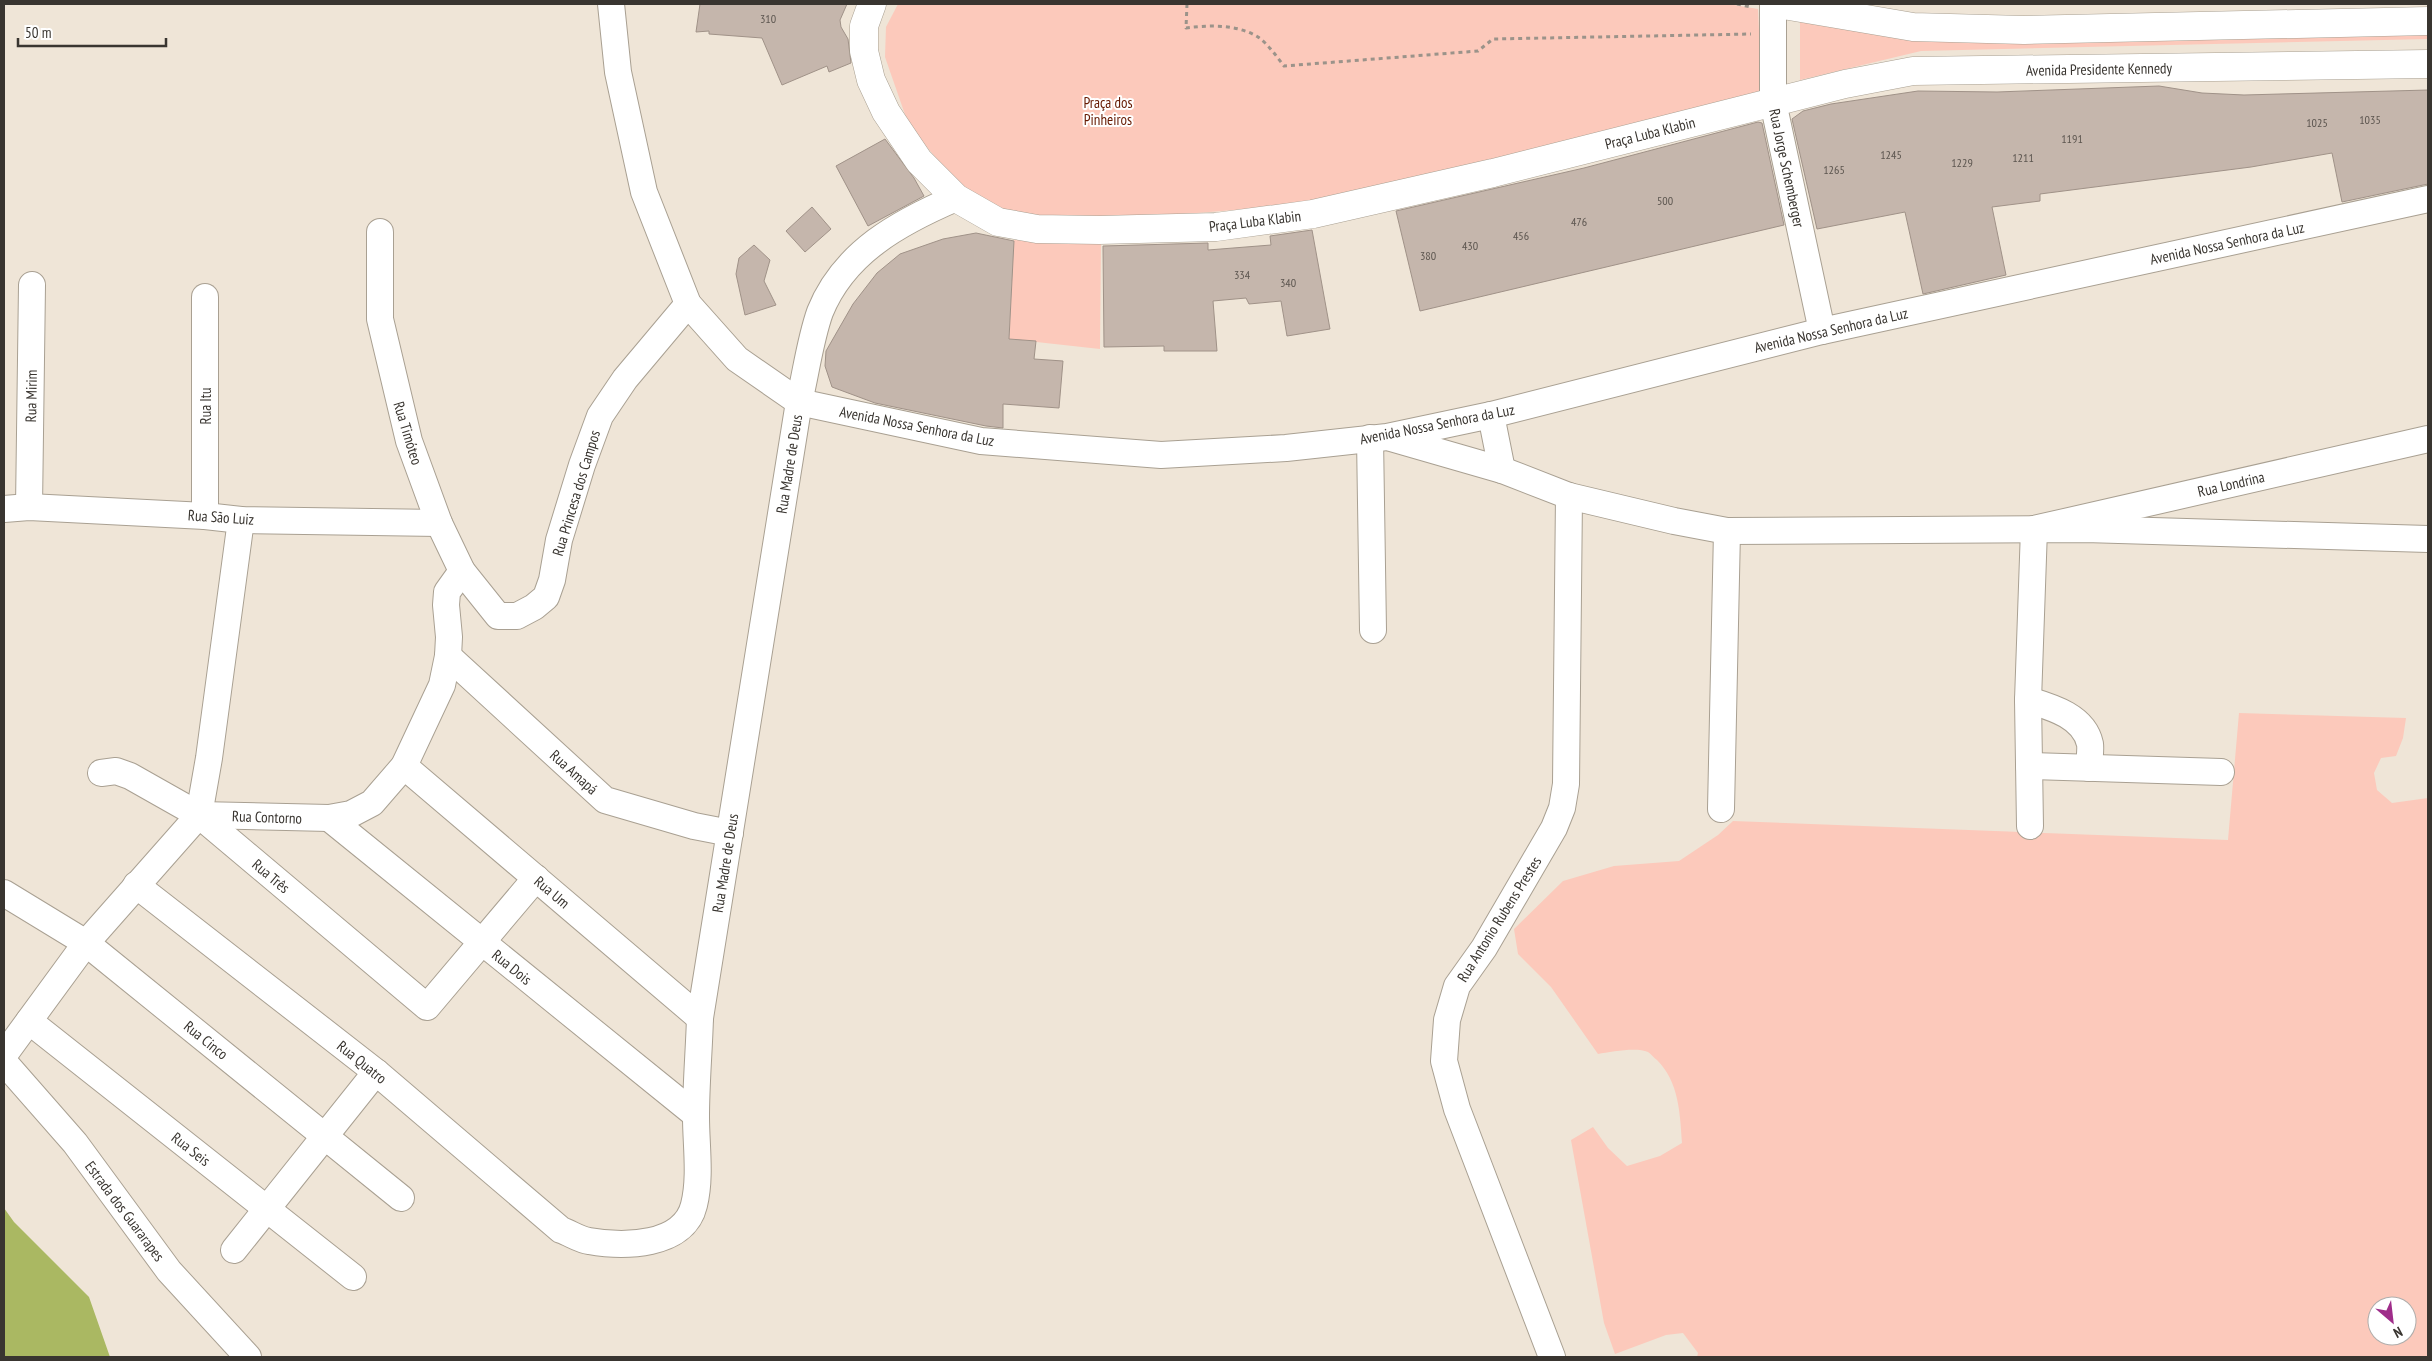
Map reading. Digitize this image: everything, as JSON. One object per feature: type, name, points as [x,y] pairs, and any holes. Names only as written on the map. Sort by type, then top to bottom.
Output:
[{"type":"main road","name":"Praça Luba Klabin","points":[[872,4],[864,26],[864,51],[871,80],[886,112],[918,161],[956,198],[998,222],[1037,229],[1099,230],[1216,226],[1313,214],[1493,173],[1773,102]]},
{"type":"main road","points":[[1778,4],[1913,27],[2024,30],[2428,21]]},
{"type":"main road","name":"Avenida Presidente Kennedy","points":[[1773,102],[1854,82],[1913,71],[2428,64]]},
{"type":"street","name":"Avenida Nossa Senhora da Luz","points":[[611,4],[618,72],[644,192],[688,304],[737,360],[799,402],[981,440],[1161,456],[1286,448],[1379,437],[1491,415],[1822,331],[2428,199]]},
{"type":"street","name":"Rua Jorge Schemberger","points":[[1773,4],[1773,102],[1822,331]]},
{"type":"street","name":"Rua Madre de Deus","points":[[587,1241],[633,1245],[658,1241],[683,1224],[694,1206],[697,1178],[696,1115],[700,1018],[799,402],[820,313],[837,280],[860,253],[890,230],[956,198]]},
{"type":"street","name":"Rua Timóteo","points":[[380,232],[380,319],[409,441],[439,523],[462,571],[498,616]]},
{"type":"street","name":"Rua Mirim","points":[[29,507],[32,285]]},
{"type":"street","name":"Rua Itu","points":[[205,297],[205,516]]},
{"type":"street","name":"Rua Princesa dos Campos","points":[[498,616],[517,616],[534,607],[546,597],[552,580],[559,540],[582,465],[600,416],[625,379],[688,304]]},
{"type":"street","points":[[1491,415],[1502,470]]},
{"type":"street","points":[[1373,630],[1379,437],[1502,470],[1569,496],[1674,521],[1727,531],[2034,529],[2428,540]]},
{"type":"street","name":"Rua Londrina","points":[[2034,529],[2428,439]]},
{"type":"street","name":"Rua Antonio Rubens Prestes","points":[[1552,1357],[1457,1109],[1444,1061],[1447,1020],[1457,986],[1489,940],[1554,828],[1562,808],[1566,784],[1569,496]]},
{"type":"street","name":"Rua São Luiz","points":[[4,509],[29,507],[205,516],[241,520],[439,523]]},
{"type":"street","points":[[4,1055],[86,943],[199,815],[209,758],[241,520]]},
{"type":"street","points":[[2030,826],[2028,700],[2034,529]]},
{"type":"street","points":[[1721,809],[1727,531]]},
{"type":"street","name":"Rua Contorno","points":[[199,815],[329,818],[351,814],[372,803],[404,766],[442,685],[448,656],[447,592],[462,571]]},
{"type":"street","name":"Rua Amapá","points":[[448,656],[605,800],[694,826],[730,833]]},
{"type":"street","points":[[2028,700],[2060,710],[2082,727],[2090,744],[2088,768]]},
{"type":"street","name":"Rua Um","points":[[404,766],[700,1018]]},
{"type":"street","points":[[2029,766],[2221,772]]},
{"type":"street","name":"Rua Três","points":[[101,773],[116,771],[130,776],[199,815],[427,1007],[482,942]]},
{"type":"street","name":"Rua Dois","points":[[329,818],[696,1115]]},
{"type":"street","points":[[482,942],[536,878]]},
{"type":"street","name":"Rua Quatro","points":[[136,885],[376,1072],[554,1224],[587,1241]]},
{"type":"street","name":"Rua Cinco","points":[[4,893],[86,943],[401,1198]]},
{"type":"street","name":"Rua Seis","points":[[29,1021],[353,1277]]},
{"type":"street","name":"Estrada dos Guararapes","points":[[4,1062],[75,1143],[169,1270],[248,1357]]},
{"type":"street","points":[[234,1250],[268,1210],[376,1072]]},
{"type":"path","points":[[1187,4],[1186,28],[1206,25],[1242,31],[1258,38],[1284,66],[1478,51],[1493,39],[1772,34]]},
{"type":"green space","name":"Praça dos Pinheiros","points":[[898,4],[1728,4],[1758,9],[1762,95],[1309,204],[1108,220],[996,213],[964,191],[909,126],[885,57],[886,27]]},
{"type":"green space","points":[[1800,22],[1921,41],[2428,34],[2428,39],[1921,51],[1800,80]]},
{"type":"green space","points":[[1014,240],[1101,243],[1100,349],[1009,339]]},
{"type":"green space","points":[[2239,713],[2406,718],[2403,738],[2396,756],[2381,758],[2374,773],[2377,790],[2392,803],[2428,798],[2428,1357],[1697,1357],[1698,1353],[1683,1333],[1666,1335],[1615,1354],[1604,1323],[1571,1140],[1593,1127],[1608,1148],[1627,1166],[1660,1156],[1682,1143],[1677,1098],[1670,1078],[1657,1060],[1648,1052],[1623,1050],[1598,1054],[1551,987],[1518,954],[1514,929],[1563,881],[1614,866],[1679,861],[1718,835],[1733,821],[2228,840]]},
{"type":"shaded area","points":[[4,1208],[14,1222],[89,1297],[110,1357],[4,1357]]},
{"type":"building","points":[[700,4],[847,4],[840,20],[841,27],[848,39],[851,63],[829,72],[827,66],[782,85],[762,38],[709,34],[709,31],[696,32]]},
{"type":"building","points":[[2159,86],[2202,93],[2244,95],[2428,90],[2428,184],[2342,202],[2332,153],[2251,167],[2040,194],[2040,201],[1992,207],[2006,275],[1923,294],[1905,212],[1817,229],[1792,119],[1803,111],[1831,104],[1918,91],[1997,92]]},
{"type":"building","points":[[1758,122],[1762,123],[1784,225],[1420,311],[1396,211],[1584,168]]},
{"type":"building","points":[[885,139],[914,178],[924,196],[868,226],[836,166]]},
{"type":"building","points":[[812,207],[831,229],[805,252],[786,231]]},
{"type":"building","points":[[1312,230],[1330,329],[1287,336],[1281,301],[1249,304],[1246,298],[1213,301],[1217,351],[1164,351],[1164,346],[1104,347],[1103,246],[1208,243],[1208,250],[1271,245],[1270,236]]},
{"type":"building","points":[[976,233],[1014,241],[1009,339],[1036,341],[1034,359],[1063,361],[1059,408],[1003,404],[1003,428],[875,403],[832,387],[825,366],[826,351],[853,304],[877,273],[900,254],[943,239]]},
{"type":"building","points":[[754,245],[770,260],[764,281],[776,305],[745,315],[736,274],[739,258]]}]
